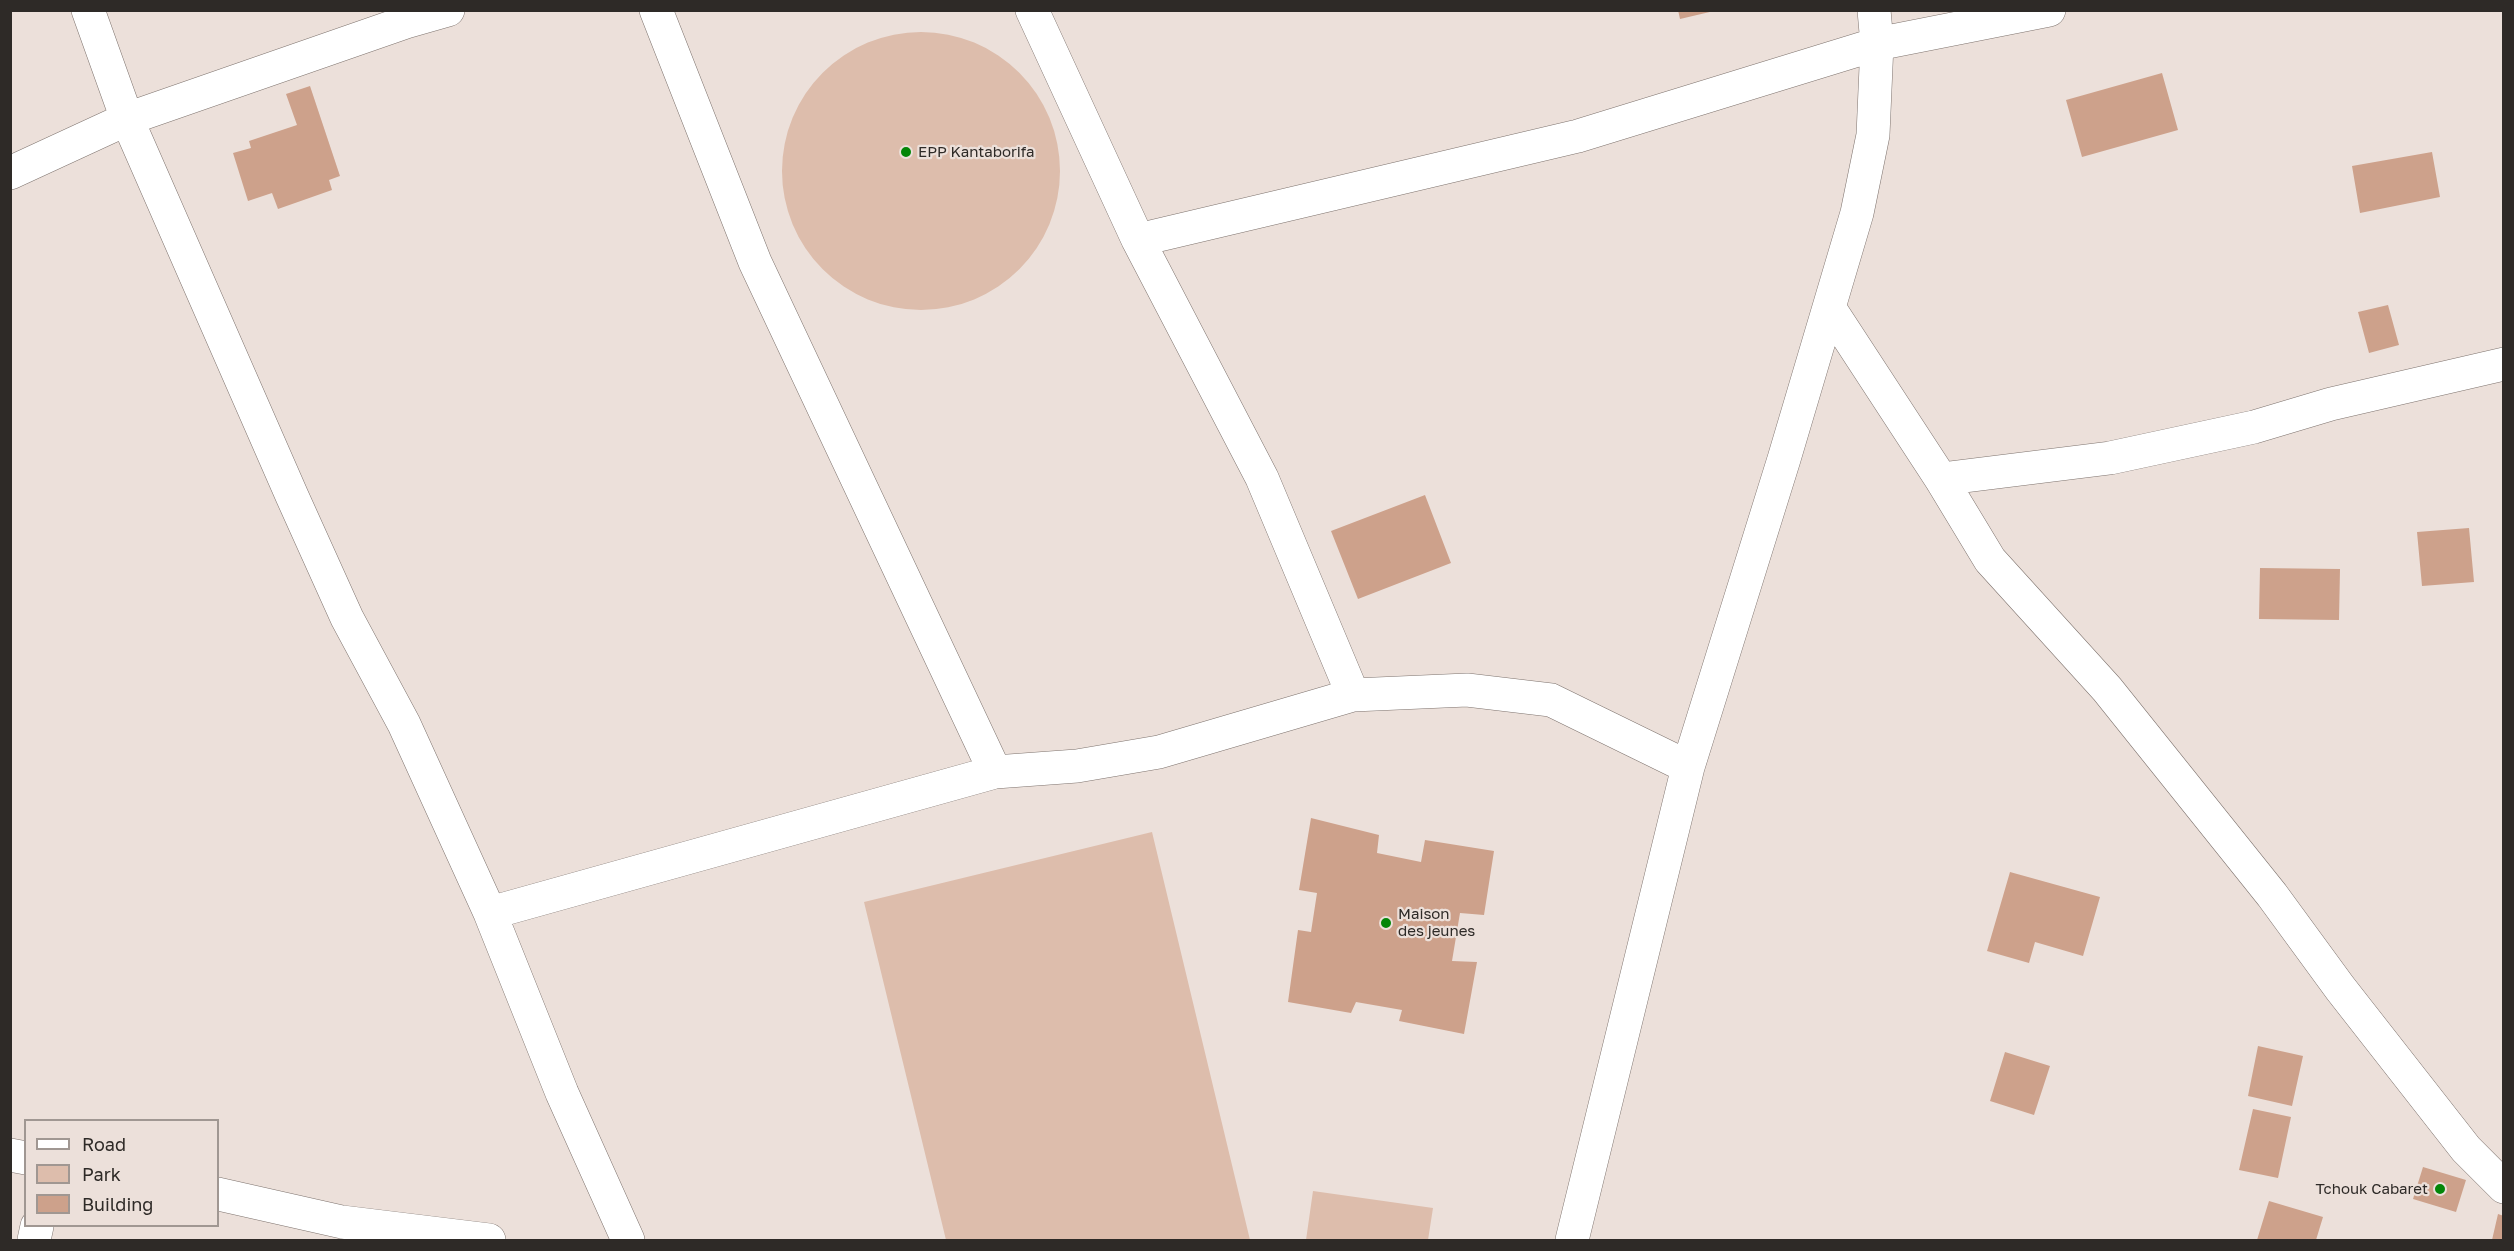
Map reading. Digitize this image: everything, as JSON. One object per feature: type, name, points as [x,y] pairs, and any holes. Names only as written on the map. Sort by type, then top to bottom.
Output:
[{"type":"street","points":[[88,10],[127,119],[347,618],[404,724],[490,914],[562,1093],[628,1240]]},
{"type":"street","points":[[10,173],[127,119],[406,22],[448,10]]},
{"type":"street","points":[[656,10],[755,262],[995,772]]},
{"type":"street","points":[[1032,10],[1138,240],[1262,478],[1353,695]]},
{"type":"street","points":[[1572,1240],[1688,767],[1830,309],[1857,213],[1873,135],[1877,44],[1874,10]]},
{"type":"street","points":[[1138,240],[1578,136],[1877,44],[2049,10]]},
{"type":"street","points":[[1830,309],[1941,478],[1990,560],[2107,689],[2272,895],[2340,988],[2466,1149],[2504,1187]]},
{"type":"street","points":[[1941,478],[2110,458],[2254,427],[2331,405],[2504,363]]},
{"type":"street","points":[[490,914],[995,772],[1077,766],[1159,752],[1353,695],[1467,690],[1551,700],[1688,767]]},
{"type":"street","points":[[219,1194],[342,1221],[489,1240]]},
{"type":"green space","points":[[921,32],[961,38],[987,48],[1019,73],[1044,105],[1054,131],[1060,171],[1054,211],[1044,237],[1019,269],[987,294],[961,304],[921,310],[881,304],[855,294],[823,269],[798,237],[788,211],[782,171],[788,131],[798,105],[823,73],[855,48],[881,38]]},
{"type":"green space","points":[[1152,832],[1250,1240],[946,1240],[864,902]]},
{"type":"green space","points":[[1313,1191],[1433,1208],[1428,1240],[1306,1240]]},
{"type":"building","points":[[1678,10],[1714,10],[1714,11],[1680,19]]},
{"type":"building","points":[[2162,73],[2178,130],[2082,157],[2066,100]]},
{"type":"building","points":[[310,86],[340,176],[329,180],[332,190],[278,209],[272,193],[248,201],[233,153],[251,148],[249,141],[297,125],[286,94]]},
{"type":"building","points":[[2432,152],[2440,197],[2360,213],[2352,166]]},
{"type":"building","points":[[2388,305],[2399,345],[2369,353],[2358,312]]},
{"type":"building","points":[[1425,495],[1451,563],[1358,599],[1331,531]]},
{"type":"building","points":[[2469,528],[2474,582],[2422,586],[2417,532]]},
{"type":"building","points":[[2260,568],[2340,569],[2339,620],[2259,619]]},
{"type":"building","name":"Maison des jeunes","points":[[1311,818],[1379,835],[1377,853],[1421,862],[1425,840],[1494,851],[1484,915],[1460,913],[1452,961],[1477,962],[1464,1034],[1399,1021],[1402,1010],[1356,1002],[1351,1013],[1288,1002],[1298,930],[1311,932],[1317,893],[1299,890]]},
{"type":"building","points":[[2010,872],[2100,897],[2083,956],[2035,942],[2029,963],[1987,951]]},
{"type":"building","points":[[2258,1046],[2303,1056],[2292,1106],[2248,1096]]},
{"type":"building","points":[[2005,1052],[2050,1066],[2034,1115],[1990,1101]]},
{"type":"building","points":[[2253,1109],[2291,1117],[2278,1178],[2239,1170]]},
{"type":"building","name":"Tchouk Cabaret","points":[[2423,1167],[2466,1180],[2456,1212],[2413,1199]]},
{"type":"building","points":[[2269,1201],[2323,1217],[2316,1240],[2257,1240]]},
{"type":"building","points":[[2498,1214],[2504,1216],[2504,1240],[2492,1240]]},
{"type":"place","name":"EPP Kantaborifa","points":[[906,152]]},
{"type":"place","name":"Maison des jeunes","points":[[1386,923]]},
{"type":"place","name":"Tchouk Cabaret","points":[[2440,1189]]}]
